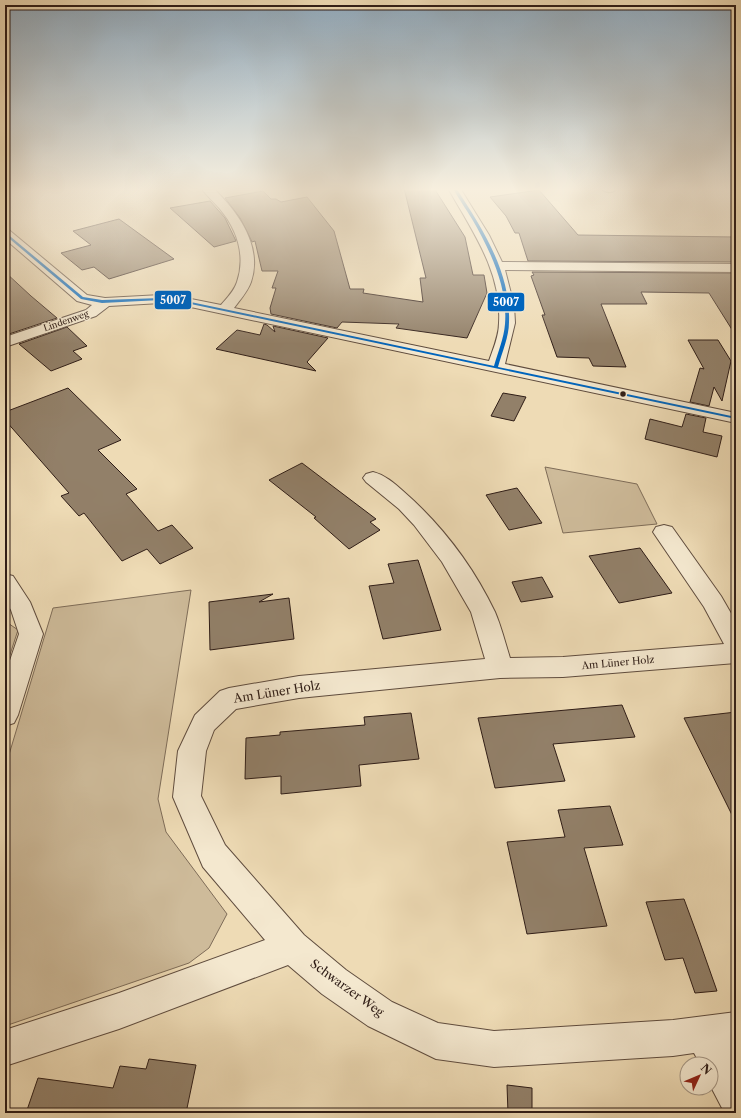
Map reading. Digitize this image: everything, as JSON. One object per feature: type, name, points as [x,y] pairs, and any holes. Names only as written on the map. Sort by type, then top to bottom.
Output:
[{"type":"street","points":[[13,240],[75,293],[92,301],[105,302],[161,299],[225,310],[736,418]]},
{"type":"street","points":[[225,310],[244,283],[248,267],[248,253],[243,240]]},
{"type":"street","points":[[484,240],[496,266],[506,305],[507,324],[496,367]]},
{"type":"street","points":[[496,266],[736,268]]},
{"type":"street","name":"Lindenweg","points":[[5,342],[91,313],[105,302]]},
{"type":"street","points":[[374,478],[382,483],[414,512],[452,556],[483,613],[500,668]]},
{"type":"street","points":[[664,532],[713,602],[736,644]]},
{"type":"street","points":[[5,582],[22,608],[31,634],[5,715]]},
{"type":"street","name":"Am Lüner Holz","points":[[292,947],[214,856],[187,797],[192,751],[204,723],[229,699],[299,687],[500,668],[563,667],[736,653]]},
{"type":"street","points":[[5,1048],[119,1011],[292,947]]},
{"type":"street","name":"Schwarzer Weg","points":[[292,947],[334,982],[380,1014],[436,1041],[494,1049],[673,1038],[720,1032],[736,1097]]},
{"type":"shaded area","points":[[545,467],[637,484],[657,524],[563,533]]},
{"type":"shaded area","points":[[191,590],[158,799],[166,832],[227,914],[209,948],[189,963],[5,1026],[5,768],[53,608]]},
{"type":"shaded area","points":[[5,621],[18,630],[5,670]]},
{"type":"building","points":[[85,240],[148,240],[174,259],[109,279],[94,267],[82,270],[61,253],[91,245]]},
{"type":"building","points":[[206,240],[236,241],[214,247]]},
{"type":"building","points":[[251,240],[337,240],[350,289],[364,289],[363,293],[423,302],[420,278],[426,278],[417,240],[466,240],[473,275],[484,275],[487,293],[467,338],[396,328],[399,324],[342,322],[337,328],[271,314],[270,308],[276,288],[272,288],[278,271],[262,271],[255,241],[252,242]]},
{"type":"building","points":[[521,240],[736,240],[736,262],[528,261]]},
{"type":"building","points":[[5,272],[57,318],[9,334],[5,331]]},
{"type":"building","points":[[532,272],[736,273],[736,336],[709,293],[641,292],[647,304],[601,304],[626,367],[593,366],[589,358],[557,357],[542,315],[545,315],[531,276],[534,275]]},
{"type":"building","points":[[264,324],[275,332],[273,326],[328,338],[307,362],[316,371],[216,349],[237,330],[260,335]]},
{"type":"building","points":[[67,327],[87,346],[73,351],[82,359],[51,371],[19,344]]},
{"type":"building","points":[[688,340],[718,340],[731,361],[722,401],[714,387],[709,406],[690,402],[700,368],[704,369]]},
{"type":"building","points":[[68,388],[121,440],[98,450],[137,489],[126,494],[158,531],[172,525],[193,548],[160,564],[147,549],[122,561],[84,513],[79,516],[61,496],[69,493],[5,420],[5,412]]},
{"type":"building","points":[[503,393],[526,397],[514,421],[491,416]]},
{"type":"building","points":[[686,414],[706,418],[703,432],[722,436],[717,457],[645,439],[650,419],[682,427]]},
{"type":"building","points":[[302,463],[376,519],[370,522],[380,530],[349,549],[314,518],[316,517],[269,480]]},
{"type":"building","points":[[517,488],[542,523],[509,530],[486,495]]},
{"type":"building","points":[[640,548],[672,593],[619,603],[589,556]]},
{"type":"building","points":[[418,560],[441,630],[383,639],[369,586],[394,583],[388,564]]},
{"type":"building","points":[[542,577],[553,597],[521,602],[512,582]]},
{"type":"building","points":[[273,594],[259,602],[289,598],[294,639],[210,650],[209,602]]},
{"type":"building","points":[[622,705],[635,737],[553,744],[565,781],[495,788],[478,718]]},
{"type":"building","points":[[736,712],[736,823],[684,718]]},
{"type":"building","points":[[411,713],[419,759],[359,765],[361,786],[281,794],[281,776],[245,779],[246,738],[280,735],[280,732],[365,725],[364,717]]},
{"type":"building","points":[[610,806],[623,845],[584,848],[607,926],[527,934],[507,842],[565,837],[558,810]]},
{"type":"building","points":[[684,899],[717,991],[695,993],[683,958],[665,960],[646,902]]},
{"type":"building","points":[[149,1059],[196,1065],[186,1113],[26,1113],[38,1078],[113,1088],[120,1066],[146,1069]]},
{"type":"building","points":[[507,1085],[532,1088],[532,1113],[508,1113]]},
{"type":"transit line","name":"5007","points":[[13,240],[82,298],[111,302],[151,299],[186,302],[736,418]]},
{"type":"transit line","name":"5007","points":[[485,240],[498,269],[506,304],[507,322],[496,367]]}]
